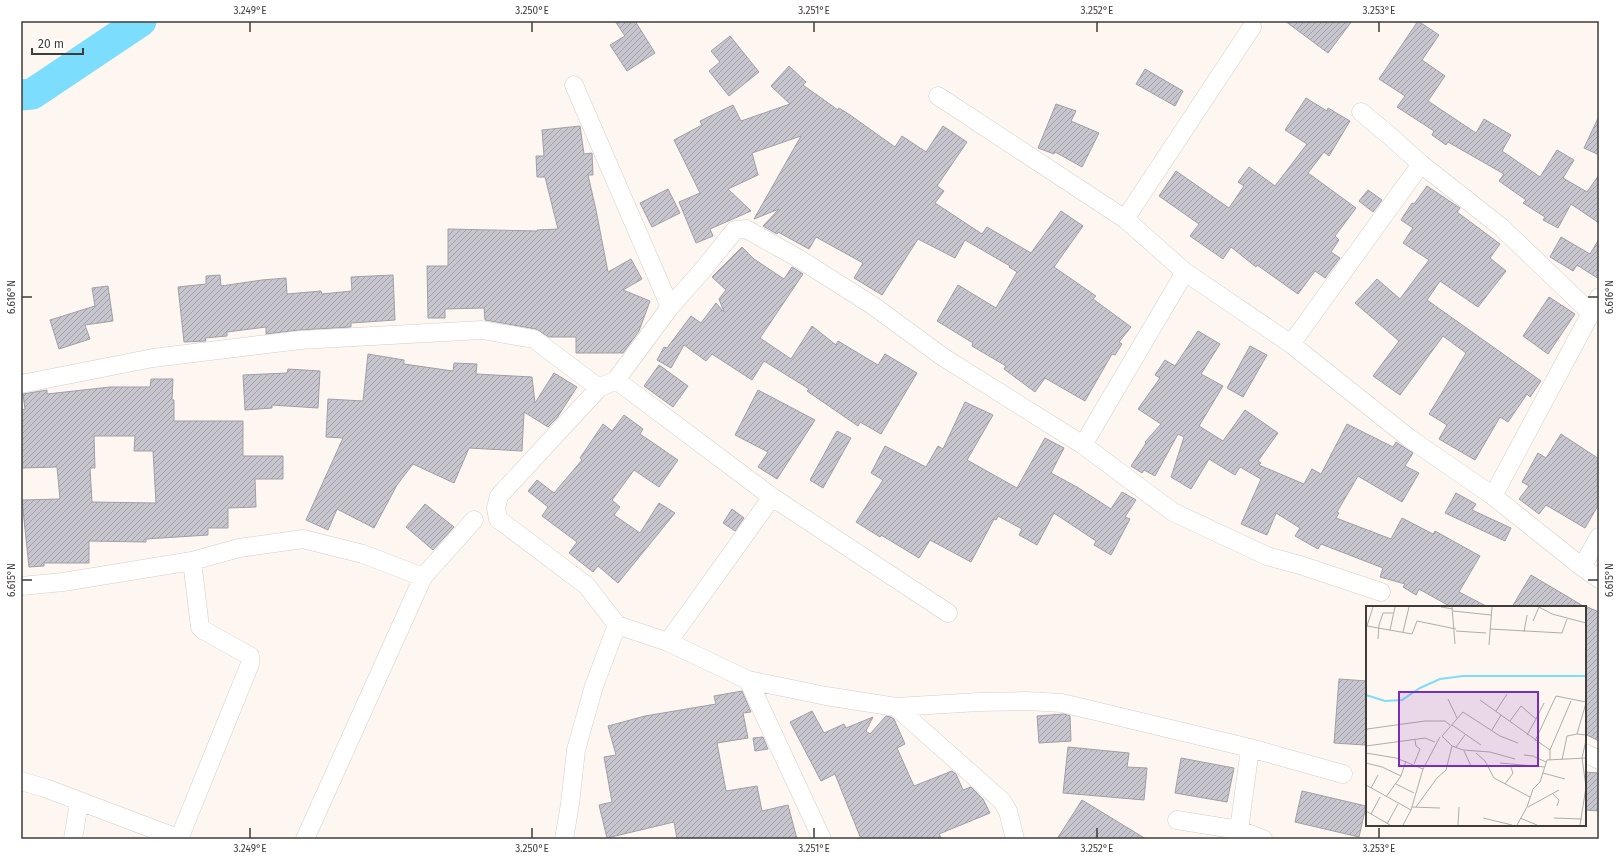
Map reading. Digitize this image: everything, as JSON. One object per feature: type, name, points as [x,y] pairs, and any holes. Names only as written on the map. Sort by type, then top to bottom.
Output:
[{"type":"street","points":[[1125,219],[1252,28]]},
{"type":"street","points":[[574,85],[670,306]]},
{"type":"street","points":[[938,96],[1125,219],[1185,272],[1291,344],[1409,438],[1493,496],[1582,568],[1599,579]]},
{"type":"street","points":[[1361,112],[1391,136],[1421,164],[1501,227],[1591,313]]},
{"type":"street","points":[[1291,344],[1421,164]]},
{"type":"street","points":[[1343,774],[1250,748],[1062,703],[1027,701],[896,707],[826,696],[748,680],[668,642],[617,625],[587,586],[498,520],[496,508],[499,496],[599,388],[616,380],[670,306],[701,272],[735,230],[746,229],[796,257],[872,305],[943,357],[1083,445],[1173,512],[1268,556],[1381,592]]},
{"type":"street","points":[[1083,445],[1185,272]]},
{"type":"street","points":[[1493,496],[1599,298]]},
{"type":"street","points":[[21,384],[153,358],[300,340],[482,330],[534,339],[599,388]]},
{"type":"street","points":[[616,380],[772,497],[948,613]]},
{"type":"street","points":[[668,642],[772,497]]},
{"type":"street","points":[[305,839],[423,577],[474,520]]},
{"type":"street","points":[[1582,568],[1599,537]]},
{"type":"street","points":[[21,586],[63,582],[192,561],[239,548],[303,539],[363,554],[423,577]]},
{"type":"street","points":[[21,781],[45,788],[179,839],[250,664],[250,656],[203,630],[200,626],[192,561]]},
{"type":"street","points":[[564,839],[570,804],[576,750],[594,686],[617,625]]},
{"type":"street","points":[[748,680],[822,839]]},
{"type":"street","points":[[896,707],[1002,801],[1008,811],[1015,839]]},
{"type":"street","points":[[1240,830],[1250,748]]},
{"type":"street","points":[[1586,754],[1599,760]]},
{"type":"street","points":[[73,839],[79,802]]},
{"type":"street","points":[[1177,820],[1240,830],[1263,839]]},
{"type":"building","points":[[615,21],[635,21],[655,53],[627,71],[610,45],[625,36]]},
{"type":"building","points":[[1285,21],[1352,21],[1328,53]]},
{"type":"building","points":[[1418,21],[1439,35],[1422,60],[1445,76],[1428,101],[1476,133],[1484,119],[1511,135],[1502,151],[1540,177],[1557,150],[1574,160],[1563,178],[1587,192],[1599,175],[1599,223],[1571,204],[1558,228],[1543,220],[1545,217],[1523,203],[1526,200],[1499,181],[1504,174],[1448,142],[1446,145],[1432,135],[1434,131],[1397,107],[1405,96],[1379,79]]},
{"type":"building","points":[[730,36],[759,72],[729,96],[709,71],[720,62],[711,51]]},
{"type":"building","points":[[789,66],[806,82],[803,85],[838,110],[839,108],[850,115],[895,147],[902,136],[926,152],[943,126],[967,142],[937,186],[944,191],[935,203],[982,234],[987,227],[1031,253],[1061,211],[1083,226],[1054,267],[1096,296],[1093,299],[1131,327],[1119,342],[1122,344],[1115,355],[1112,354],[1085,401],[1045,378],[1035,392],[1004,369],[1006,366],[972,346],[973,343],[937,321],[958,285],[996,308],[1017,272],[1009,267],[1010,266],[965,240],[955,258],[918,239],[882,295],[854,278],[863,263],[816,237],[809,249],[778,232],[777,234],[763,226],[779,209],[754,219],[801,136],[752,153],[758,175],[728,189],[751,211],[710,229],[713,236],[696,243],[679,202],[700,193],[674,140],[702,125],[700,121],[733,105],[741,121],[790,104],[771,86]]},
{"type":"building","points":[[1145,69],[1183,91],[1175,106],[1136,84]]},
{"type":"building","points":[[1306,98],[1327,111],[1328,108],[1350,121],[1329,156],[1324,152],[1308,173],[1356,208],[1335,236],[1339,240],[1331,252],[1340,258],[1325,278],[1315,271],[1298,294],[1257,265],[1256,267],[1231,247],[1223,259],[1190,236],[1199,224],[1159,196],[1176,171],[1229,208],[1244,186],[1238,182],[1249,167],[1275,186],[1307,144],[1285,130]]},
{"type":"building","points":[[1056,104],[1076,111],[1071,121],[1099,133],[1082,167],[1055,152],[1054,154],[1038,148]]},
{"type":"building","points":[[1599,116],[1599,155],[1584,148]]},
{"type":"building","points":[[580,126],[584,154],[592,153],[593,175],[588,175],[608,272],[631,259],[642,279],[623,290],[650,301],[639,331],[623,353],[576,353],[576,337],[549,337],[536,329],[485,320],[484,308],[445,309],[445,318],[428,318],[427,266],[448,266],[448,229],[537,231],[558,229],[545,177],[537,177],[536,156],[544,156],[542,130]]},
{"type":"building","points":[[1427,186],[1460,208],[1457,212],[1500,244],[1490,258],[1506,271],[1478,307],[1440,281],[1427,300],[1541,381],[1530,397],[1527,394],[1508,422],[1500,417],[1475,460],[1439,439],[1447,425],[1429,414],[1466,353],[1443,336],[1400,395],[1373,376],[1399,341],[1355,303],[1377,279],[1400,299],[1429,260],[1403,243],[1413,228],[1401,220],[1412,203],[1414,204]]},
{"type":"building","points":[[668,189],[680,213],[652,227],[640,203]]},
{"type":"building","points":[[1368,190],[1382,200],[1373,212],[1359,201]]},
{"type":"building","points":[[1561,237],[1590,254],[1599,239],[1599,279],[1577,265],[1573,271],[1550,257]]},
{"type":"building","points":[[742,247],[754,259],[784,279],[792,267],[803,274],[760,338],[791,359],[812,326],[836,345],[838,341],[878,365],[885,354],[917,373],[881,434],[860,422],[858,426],[807,391],[809,389],[764,361],[752,380],[712,354],[706,361],[684,345],[671,368],[657,360],[664,347],[667,348],[691,316],[701,323],[716,303],[724,312],[719,299],[726,290],[712,277]]},
{"type":"building","points":[[220,275],[221,286],[286,278],[287,294],[321,291],[322,294],[352,291],[351,277],[393,275],[395,320],[351,323],[351,327],[299,330],[266,334],[266,327],[227,332],[227,336],[205,338],[206,341],[184,342],[178,287],[206,284],[206,276]]},
{"type":"building","points":[[108,286],[113,321],[85,325],[90,339],[59,349],[50,320],[95,306],[92,288]]},
{"type":"building","points":[[1549,297],[1575,314],[1548,354],[1523,336]]},
{"type":"building","points":[[1198,331],[1220,344],[1201,374],[1223,386],[1199,426],[1223,441],[1245,410],[1278,433],[1258,461],[1261,463],[1259,465],[1304,484],[1312,469],[1321,474],[1347,424],[1393,447],[1396,442],[1413,453],[1405,466],[1419,473],[1402,502],[1358,476],[1337,512],[1339,513],[1336,518],[1391,539],[1402,518],[1433,534],[1435,531],[1480,556],[1459,592],[1486,606],[1449,606],[1419,589],[1416,595],[1403,587],[1405,584],[1380,577],[1383,568],[1321,544],[1318,549],[1295,536],[1300,528],[1276,513],[1267,535],[1241,524],[1261,479],[1240,467],[1235,475],[1209,459],[1191,489],[1171,477],[1184,437],[1178,434],[1155,476],[1144,470],[1142,473],[1131,466],[1146,443],[1145,442],[1161,424],[1138,409],[1160,378],[1155,375],[1165,360],[1175,366]]},
{"type":"building","points":[[1250,346],[1267,355],[1243,397],[1227,388]]},
{"type":"building","points":[[368,354],[404,360],[404,364],[453,371],[454,363],[477,364],[476,374],[532,377],[535,403],[554,373],[577,387],[557,418],[548,427],[524,412],[522,451],[469,448],[454,483],[413,464],[397,485],[374,528],[337,509],[328,530],[306,520],[343,438],[326,437],[328,399],[363,401]]},
{"type":"building","points":[[659,365],[688,386],[673,407],[644,386]]},
{"type":"building","points":[[288,369],[320,371],[318,408],[272,405],[272,408],[245,410],[243,375],[287,373]]},
{"type":"building","points":[[151,379],[173,379],[172,400],[174,400],[174,421],[243,421],[243,456],[283,456],[283,479],[255,479],[256,507],[228,508],[228,528],[208,528],[208,535],[146,539],[146,542],[89,541],[89,563],[44,563],[44,566],[29,567],[22,500],[60,499],[57,467],[21,468],[21,410],[25,409],[23,394],[47,390],[47,394],[110,387],[150,387]],"holes":[[[94,436],[135,436],[134,451],[153,451],[156,503],[92,502],[90,468],[95,468]]]},
{"type":"building","points":[[758,390],[815,420],[777,479],[758,467],[768,452],[735,435]]},
{"type":"building","points":[[965,402],[993,415],[967,460],[1017,488],[1045,438],[1064,448],[1051,473],[1077,487],[1111,509],[1122,492],[1136,500],[1125,517],[1130,519],[1111,555],[1094,545],[1096,541],[1054,513],[1037,545],[1019,535],[1022,529],[998,516],[996,520],[994,519],[971,562],[930,540],[919,558],[856,522],[883,480],[871,473],[885,446],[926,467],[938,446],[943,449]]},
{"type":"building","points":[[624,415],[643,429],[640,434],[678,460],[659,487],[634,470],[612,500],[620,507],[614,515],[640,533],[659,503],[675,513],[618,583],[598,566],[593,572],[569,553],[577,542],[542,516],[548,507],[528,491],[537,480],[554,493],[582,460],[580,458],[603,424],[612,431]]},
{"type":"building","points":[[837,431],[851,438],[823,488],[810,480]]},
{"type":"building","points":[[1561,434],[1599,459],[1599,504],[1585,528],[1546,505],[1539,514],[1519,499],[1529,486],[1522,482],[1538,453],[1546,458]]},
{"type":"building","points":[[1456,493],[1476,504],[1472,510],[1511,528],[1505,541],[1445,513]]},
{"type":"building","points":[[425,504],[454,527],[433,550],[406,527]]},
{"type":"building","points":[[732,509],[744,518],[735,531],[723,523]]},
{"type":"building","points":[[1531,575],[1583,606],[1513,606]]},
{"type":"building","points":[[1586,606],[1599,612],[1599,741],[1586,734]]},
{"type":"building","points":[[1339,679],[1366,681],[1365,745],[1334,743]]},
{"type":"building","points":[[742,691],[751,712],[743,713],[748,738],[717,743],[726,791],[757,786],[762,811],[788,805],[797,839],[677,839],[674,822],[607,838],[599,805],[612,802],[604,757],[616,755],[608,726],[645,716],[716,704],[714,696]]},
{"type":"building","points":[[812,711],[824,733],[844,724],[846,728],[873,717],[866,731],[870,734],[886,716],[891,717],[894,719],[905,744],[897,748],[914,786],[952,771],[956,774],[963,790],[971,787],[983,799],[990,813],[939,834],[942,839],[861,839],[835,774],[821,781],[790,722]]},
{"type":"building","points":[[1064,714],[1070,716],[1071,741],[1039,743],[1037,716]]},
{"type":"building","points":[[763,737],[768,749],[755,751],[753,738]]},
{"type":"building","points":[[1068,747],[1129,753],[1127,767],[1147,768],[1144,800],[1063,793]]},
{"type":"building","points":[[1181,758],[1234,768],[1227,802],[1175,793]]},
{"type":"building","points":[[1586,772],[1599,773],[1599,811],[1586,810]]},
{"type":"building","points":[[1302,791],[1366,806],[1359,837],[1295,822]]},
{"type":"building","points":[[1082,800],[1146,839],[1057,839]]},
{"type":"waterway","points":[[21,95],[32,94],[141,21]]}]
